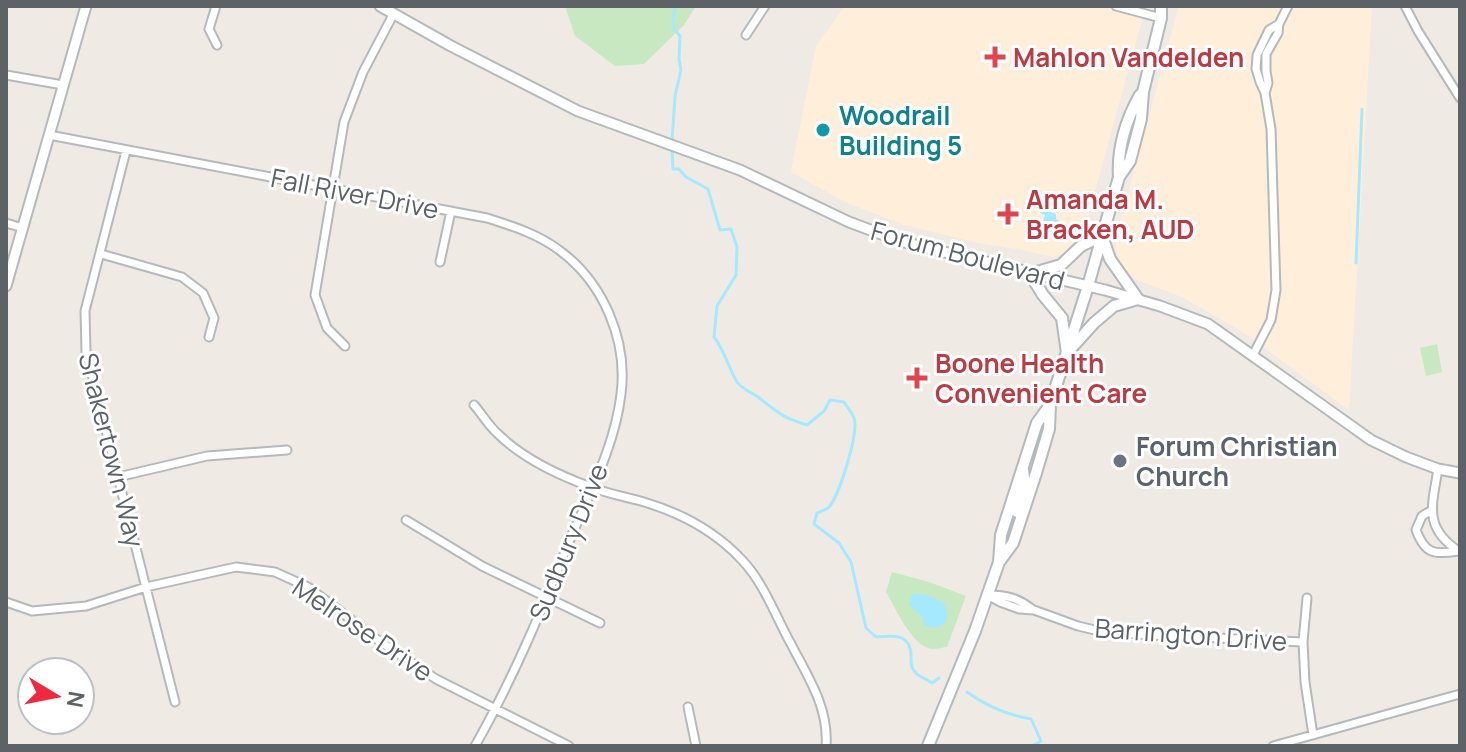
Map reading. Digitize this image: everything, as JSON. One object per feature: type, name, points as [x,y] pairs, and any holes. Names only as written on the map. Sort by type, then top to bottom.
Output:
[{"type":"main road","points":[[999,562],[1013,543],[1022,518],[1049,429],[1050,405],[1119,177],[1130,161],[1138,133],[1143,92],[1161,12],[1169,6]]},
{"type":"main road","points":[[1067,353],[1062,318],[1030,274],[1061,265],[1081,246],[1102,236]]},
{"type":"main road","points":[[1067,353],[1114,306],[1138,299],[1110,259],[1102,236]]},
{"type":"main road","points":[[928,746],[975,631],[999,562],[1001,535],[1037,423],[1050,405]]},
{"type":"main road","points":[[1022,468],[1025,485],[1017,512],[1022,518]]},
{"type":"street","points":[[6,286],[86,6]]},
{"type":"street","points":[[216,6],[209,29],[217,45]]},
{"type":"street","name":"Forum Boulevard","points":[[380,6],[578,111],[740,170],[849,222],[900,241],[1138,299],[1208,324],[1371,440],[1438,469],[1460,473]]},
{"type":"street","points":[[746,35],[765,6]]},
{"type":"street","points":[[1116,6],[1161,12]]},
{"type":"street","points":[[1253,355],[1271,320],[1276,290],[1271,129],[1265,93],[1256,69],[1257,55],[1269,30],[1279,24],[1288,6]]},
{"type":"street","points":[[1405,6],[1460,98]]},
{"type":"street","points":[[345,346],[327,328],[315,295],[344,122],[353,95],[394,13]]},
{"type":"street","points":[[6,75],[63,85]]},
{"type":"street","name":"Fall River Drive","points":[[49,135],[487,218],[522,229],[559,250],[582,272],[597,290],[615,329]]},
{"type":"street","name":"Shakertown Way","points":[[126,151],[85,311],[86,351],[175,702]]},
{"type":"street","points":[[440,262],[451,211]]},
{"type":"street","points":[[6,223],[23,228]]},
{"type":"street","points":[[101,254],[182,277],[203,293],[214,318],[209,337]]},
{"type":"street","name":"Sudbury Drive","points":[[475,746],[546,599],[593,488],[615,424],[623,361],[615,329]]},
{"type":"street","points":[[474,405],[496,433],[547,468],[593,488],[675,513],[699,525],[744,562],[759,584],[823,707],[826,746]]},
{"type":"street","points":[[118,477],[207,456],[287,450]]},
{"type":"street","points":[[1438,469],[1432,510],[1434,523],[1442,537],[1459,552]]},
{"type":"street","points":[[1432,510],[1422,516],[1416,530],[1421,542],[1428,550],[1435,552],[1459,552]]},
{"type":"street","points":[[406,520],[482,566],[600,623]]},
{"type":"street","name":"Melrose Drive","points":[[6,602],[32,611],[86,606],[146,587],[236,567],[275,572],[308,587],[436,679],[569,746]]},
{"type":"street","name":"Barrington Drive","points":[[987,595],[1020,600],[1034,610],[1099,631],[1303,642]]},
{"type":"street","points":[[1307,598],[1303,642],[1313,735]]},
{"type":"street","points":[[1273,746],[1460,694]]},
{"type":"street","points":[[688,707],[696,746]]},
{"type":"shaded area","points":[[845,6],[1146,6],[1085,227],[1064,253],[1054,257],[905,225],[847,203],[791,172],[816,46]]},
{"type":"shaded area","points":[[1179,6],[1372,6],[1349,410],[1240,330],[1182,297],[1137,280],[1116,257],[1115,241]]},
{"type":"green space","points":[[565,6],[696,6],[684,25],[644,64],[615,66],[575,36]]},
{"type":"green space","points":[[1437,344],[1442,372],[1426,376],[1420,348]]},
{"type":"green space","points":[[892,572],[966,596],[947,647],[928,648],[909,632],[886,592]]},
{"type":"water","points":[[1035,188],[1041,190],[1045,202],[1051,207],[1050,212],[1065,224],[1066,233],[1061,238],[1052,238],[1048,234],[1049,223],[1043,221],[1045,215],[1040,213],[1041,208],[1031,194]]},
{"type":"water","points":[[912,594],[924,594],[943,602],[948,613],[945,623],[935,628],[925,626],[922,616],[909,605]]},
{"type":"waterway","points":[[672,142],[675,96],[681,70],[680,36],[673,27],[675,6]]},
{"type":"waterway","points":[[1356,263],[1362,109]]},
{"type":"waterway","points":[[672,149],[673,169],[679,169],[686,177],[708,189],[720,230],[731,229],[737,247],[736,275],[717,306],[714,337],[739,384],[786,417],[807,425],[824,411],[830,400],[844,402],[851,412],[855,425],[854,437],[842,479],[832,502],[828,508],[817,513],[814,524],[839,543],[851,562],[866,628],[876,637],[896,636],[905,640],[910,648],[915,673],[932,683],[939,678]]},
{"type":"waterway","points":[[967,692],[998,709],[1031,719],[1041,741],[1032,746]]},
{"type":"place","name":"Mahlon Vandelden","points":[[995,57]]},
{"type":"place","name":"Woodrail Building 5","points":[[823,130]]},
{"type":"place","name":"Amanda M. Bracken, AUD","points":[[1008,214]]},
{"type":"place","name":"Boone Health Convenient Care","points":[[917,378]]},
{"type":"place","name":"Forum Christian Church","points":[[1120,461]]}]
